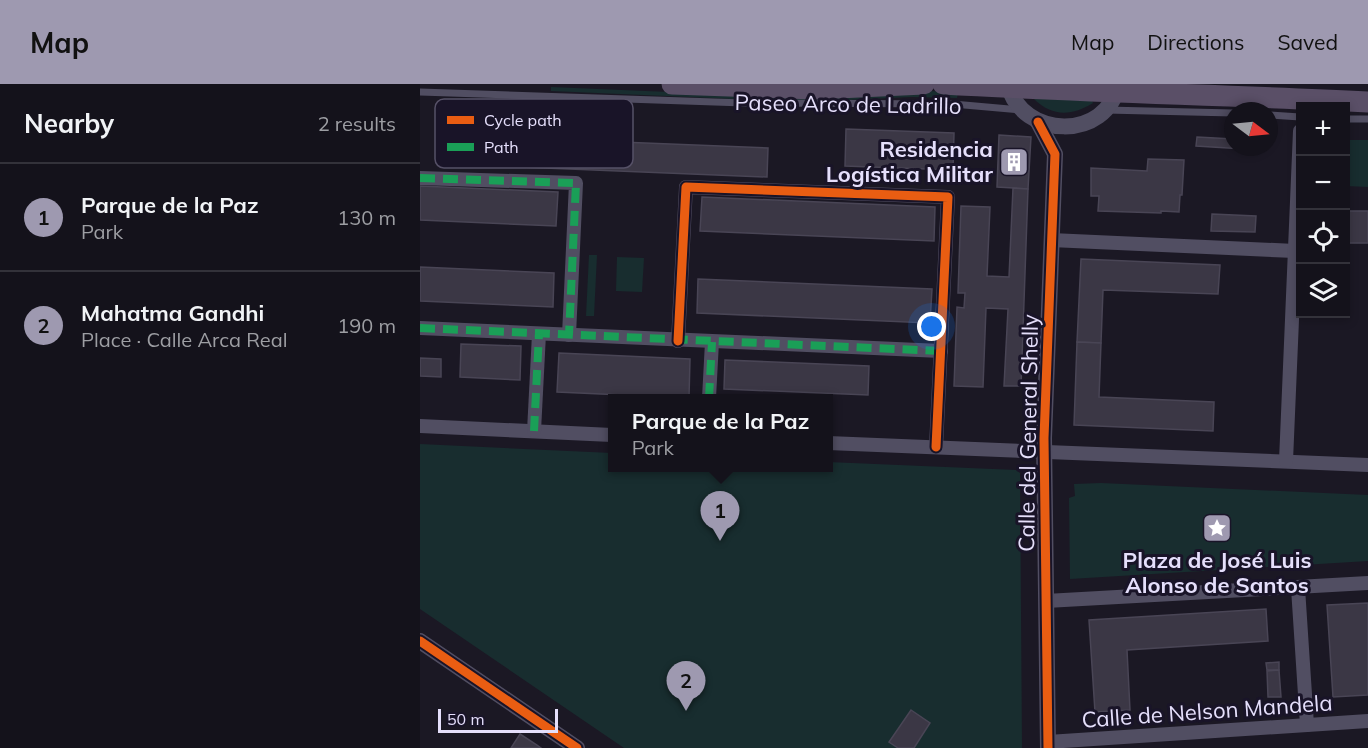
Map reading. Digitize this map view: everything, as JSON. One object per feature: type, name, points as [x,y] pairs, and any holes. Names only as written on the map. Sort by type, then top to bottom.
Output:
[{"type":"main road","name":"Paseo Arco de Ladrillo","points":[[672,84],[816,89],[924,84]]},
{"type":"main road","name":"Paseo Arco de Ladrillo","points":[[943,84],[1117,87],[1368,102]]},
{"type":"street","points":[[1009,86],[1015,101],[1023,111],[1038,122],[1055,127],[1077,125],[1089,121],[1104,111],[1117,87]]},
{"type":"street","points":[[1038,122],[1055,154],[1077,125]]},
{"type":"street","name":"Calle del General Shelly","points":[[1048,745],[1044,452],[1055,154]]},
{"type":"street","points":[[1286,461],[1299,156]]},
{"type":"street","points":[[420,178],[576,183],[569,336]]},
{"type":"street","points":[[678,340],[686,187],[948,197],[936,447]]},
{"type":"street","points":[[1051,240],[1295,251]]},
{"type":"street","points":[[420,328],[941,351]]},
{"type":"street","points":[[534,431],[539,334]]},
{"type":"street","points":[[709,394],[712,342]]},
{"type":"street","points":[[420,426],[608,435]]},
{"type":"street","points":[[833,444],[1368,465]]},
{"type":"street","points":[[1046,601],[1368,583]]},
{"type":"street","points":[[1298,588],[1307,725]]},
{"type":"street","points":[[420,641],[577,748]]},
{"type":"street","name":"Calle de Nelson Mandela","points":[[1048,745],[1368,721]]},
{"type":"lane","name":"Paseo Arco de Ladrillo","points":[[420,92],[609,99]]},
{"type":"lane","name":"Paseo Arco de Ladrillo","points":[[633,100],[744,104],[953,104],[1023,111]]},
{"type":"lane","points":[[1104,111],[1224,113]]},
{"type":"lane","points":[[1278,116],[1296,117]]},
{"type":"lane","points":[[1350,119],[1368,119]]},
{"type":"green space","points":[[551,87],[808,98],[931,91],[958,93],[957,98],[911,97],[804,102],[551,91]]},
{"type":"green space","points":[[1036,96],[1091,99],[1093,103],[1062,113],[1041,105],[1034,99]]},
{"type":"green space","points":[[1350,140],[1368,140],[1368,187],[1350,186]]},
{"type":"green space","points":[[589,255],[597,255],[594,316],[586,316]]},
{"type":"green space","points":[[617,257],[644,258],[642,292],[616,291]]},
{"type":"green space","points":[[420,444],[608,453],[608,472],[833,472],[833,462],[1016,470],[1020,473],[1022,748],[624,748],[420,609]]},
{"type":"green space","name":"Plaza de José Luis Alonso de Santos","points":[[1101,483],[1368,495],[1368,561],[1070,579],[1069,498],[1075,496],[1074,484]]},
{"type":"building","points":[[846,129],[954,133],[953,170],[845,166]]},
{"type":"building","name":"Residencia Logística Militar","points":[[999,135],[1031,137],[1028,189],[997,187]]},
{"type":"building","points":[[1197,137],[1224,138],[1224,148],[1196,146]]},
{"type":"building","points":[[633,143],[768,148],[767,177],[544,168],[633,168]]},
{"type":"building","points":[[1148,159],[1184,160],[1179,212],[1098,211],[1099,196],[1091,196],[1091,168],[1147,171]]},
{"type":"building","points":[[420,186],[558,192],[556,226],[420,220]]},
{"type":"building","points":[[1013,188],[1028,189],[1021,386],[1004,386],[1008,309],[986,308],[983,387],[954,386],[957,307],[964,308],[965,293],[958,293],[961,206],[990,207],[987,276],[1009,277]]},
{"type":"building","points":[[702,197],[935,207],[934,241],[700,231]]},
{"type":"building","points":[[1350,211],[1368,211],[1368,243],[1350,243]]},
{"type":"building","points":[[1212,214],[1256,216],[1255,232],[1211,231]]},
{"type":"building","points":[[1081,259],[1220,265],[1218,294],[1103,290],[1101,343],[1077,342]]},
{"type":"building","points":[[420,267],[554,273],[553,307],[420,301]]},
{"type":"building","points":[[698,279],[932,289],[930,323],[697,313]]},
{"type":"building","points":[[1077,342],[1101,343],[1099,397],[1214,402],[1213,431],[1074,425]]},
{"type":"building","points":[[461,344],[521,346],[520,380],[460,377]]},
{"type":"building","points":[[559,353],[690,359],[689,394],[557,392]]},
{"type":"building","points":[[420,358],[441,359],[441,377],[420,376]]},
{"type":"building","points":[[725,360],[869,366],[868,395],[724,389]]},
{"type":"building","points":[[1368,603],[1368,695],[1333,697],[1327,605]]},
{"type":"building","points":[[1266,609],[1268,641],[1127,650],[1130,710],[1095,712],[1089,620]]},
{"type":"building","points":[[1279,662],[1279,670],[1267,670],[1266,663]]},
{"type":"building","points":[[1279,670],[1281,697],[1268,697],[1267,671]]},
{"type":"building","points":[[911,710],[930,723],[914,748],[898,748],[889,742]]},
{"type":"building","points":[[520,734],[537,745],[541,748],[511,748]]},
{"type":"marked path","points":[[420,178],[576,183],[569,335]]},
{"type":"marked path","points":[[420,328],[941,351]]},
{"type":"marked path","points":[[534,431],[539,334]]},
{"type":"marked path","points":[[709,394],[712,342]]},
{"type":"cycle path","points":[[1038,122],[1055,154],[1044,438],[1048,748]]},
{"type":"cycle path","points":[[678,341],[686,187],[948,197],[936,447]]},
{"type":"cycle path","points":[[420,641],[577,748]]},
{"type":"place","name":"Residencia Logística Militar","points":[[1014,162]]},
{"type":"place","name":"Plaza de José Luis Alonso de Santos","points":[[1217,528]]},
{"type":"place","name":"Parque de la Paz","points":[[720,541]]},
{"type":"place","name":"Mahatma Gandhi","points":[[686,711]]}]
